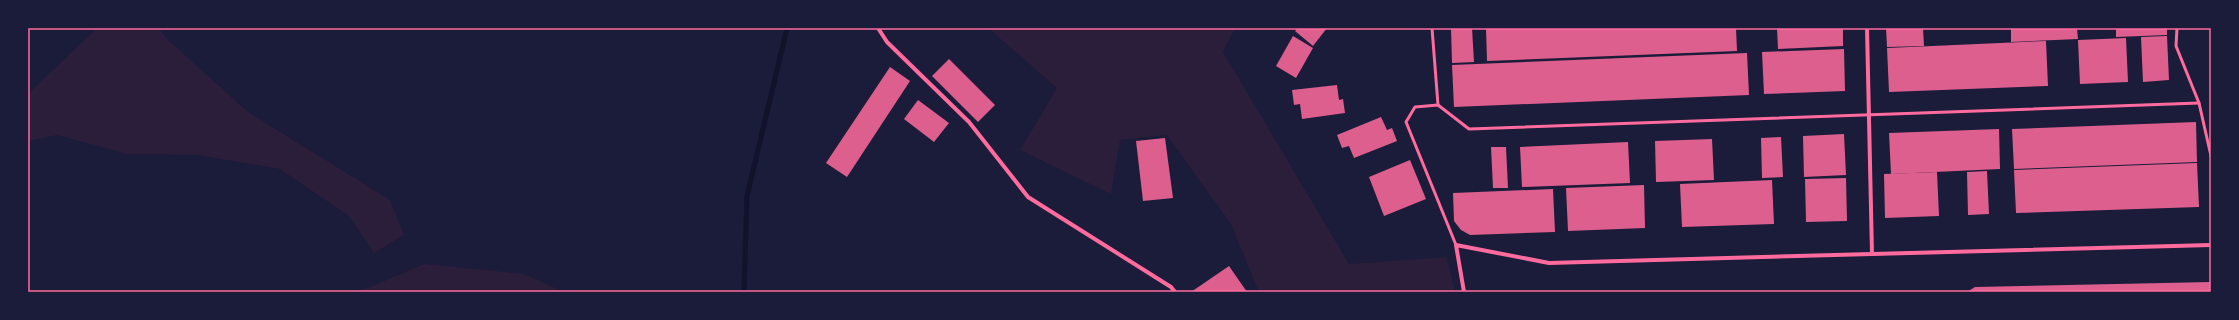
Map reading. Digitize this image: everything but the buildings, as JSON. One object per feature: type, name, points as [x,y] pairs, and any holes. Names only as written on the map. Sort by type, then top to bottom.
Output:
[{"type":"street","points":[[878,28],[887,42],[969,122],[1028,197],[1171,287],[1174,292]]},
{"type":"street","points":[[1867,28],[1872,254]]},
{"type":"street","points":[[1464,292],[1456,245],[1550,263],[2211,245]]},
{"type":"lane","points":[[1432,28],[1438,105]]},
{"type":"lane","points":[[2176,28],[2176,46],[2199,104],[2211,156]]},
{"type":"lane","points":[[1456,245],[1406,122],[1415,108],[1438,105],[1470,129],[2199,104]]},
{"type":"shaded area","points":[[97,28],[159,28],[167,39],[248,112],[390,200],[404,235],[374,253],[349,216],[280,169],[198,155],[127,154],[57,135],[28,141],[28,94]]},
{"type":"shaded area","points":[[988,28],[1235,28],[1223,52],[1349,264],[1447,257],[1455,292],[1259,292],[1231,224],[1167,135],[1120,140],[1111,194],[1020,150],[1057,88]]},
{"type":"shaded area","points":[[424,264],[524,274],[564,292],[345,292],[368,288]]},
{"type":"waterway","points":[[744,292],[747,196],[787,28]]}]
